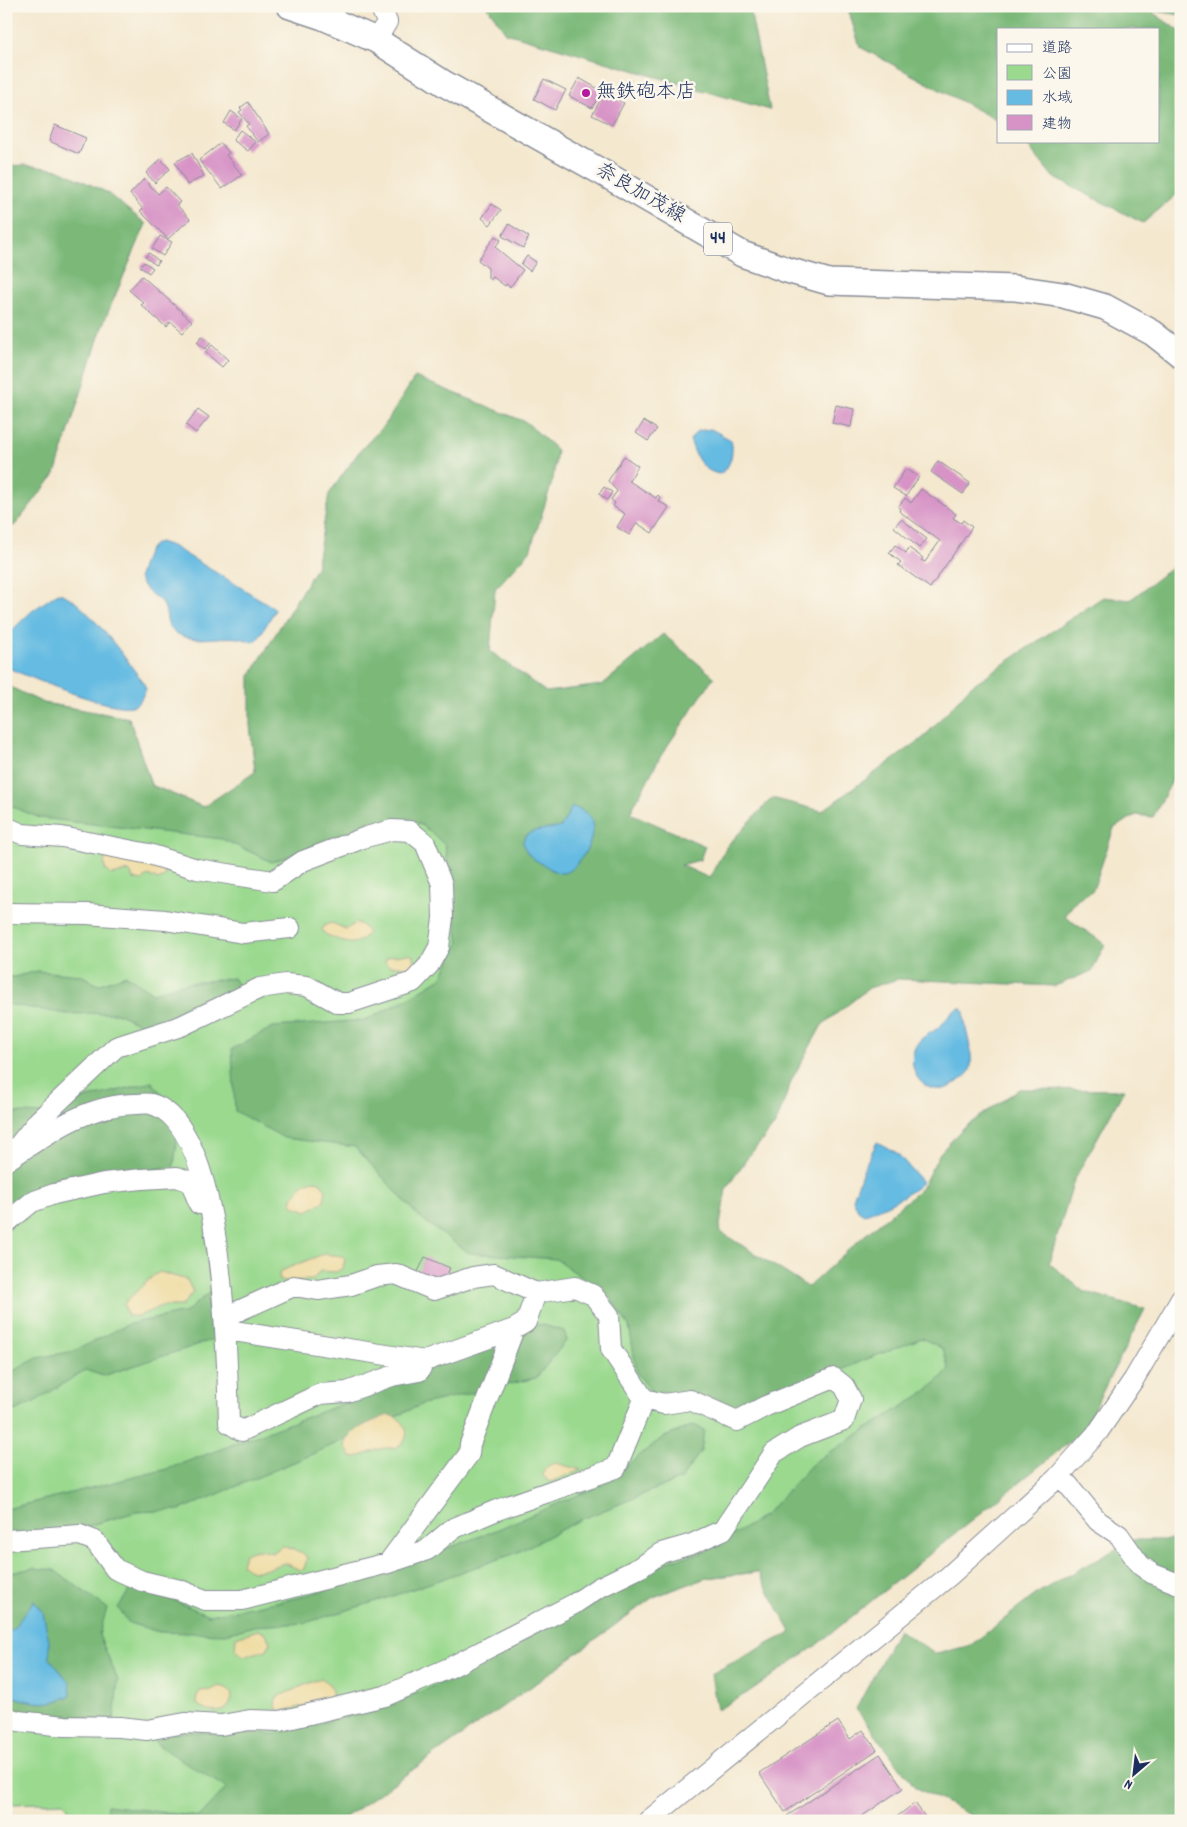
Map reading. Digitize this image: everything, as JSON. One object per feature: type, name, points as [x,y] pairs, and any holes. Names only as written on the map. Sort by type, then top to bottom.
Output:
[{"type":"main road","name":"奈良加茂線","points":[[290,6],[323,17],[376,40],[445,84],[742,254],[787,270],[830,282],[1015,288],[1063,294],[1105,307],[1153,333],[1181,354]]},
{"type":"street","points":[[376,40],[386,22],[380,6]]},
{"type":"street","points":[[6,827],[22,834],[62,837],[149,854],[197,869],[273,880],[303,861],[366,837],[392,830],[410,831],[425,843],[442,884],[443,918],[439,948],[429,965],[413,982],[349,1003],[338,1003],[307,986],[286,984],[260,988],[181,1026],[116,1047],[38,1121],[6,1161]]},
{"type":"street","points":[[6,913],[87,914],[165,920],[243,933],[290,928]]},
{"type":"street","points":[[6,1161],[66,1122],[121,1104],[151,1104],[171,1116],[184,1132],[212,1211],[226,1323],[229,1423],[242,1431],[320,1394],[347,1392],[392,1376],[419,1370],[425,1361]]},
{"type":"street","points":[[6,1223],[32,1202],[54,1194],[104,1184],[177,1177],[190,1182],[219,1268]]},
{"type":"street","points":[[6,1717],[18,1722],[147,1730],[185,1723],[221,1725],[250,1720],[280,1721],[385,1696],[449,1668],[574,1604],[598,1588],[641,1567],[661,1553],[692,1544],[723,1530],[774,1452],[800,1437],[844,1420],[851,1399],[844,1386],[834,1378],[766,1406],[737,1422],[690,1400],[664,1404],[644,1399],[611,1349],[609,1315],[593,1295],[575,1287],[536,1293],[494,1274],[473,1277],[434,1290],[396,1274],[377,1276],[351,1285],[318,1290],[294,1286],[226,1323]]},
{"type":"street","points":[[226,1323],[425,1361],[514,1329],[526,1322],[536,1293]]},
{"type":"street","points":[[648,1821],[949,1576],[1060,1475],[1098,1432],[1134,1379],[1181,1299]]},
{"type":"street","points":[[388,1563],[470,1454],[470,1444],[514,1329]]},
{"type":"street","points":[[6,1540],[80,1535],[95,1542],[115,1569],[142,1581],[180,1590],[204,1600],[223,1602],[242,1600],[388,1563],[427,1550],[452,1529],[497,1510],[616,1468],[644,1399]]},
{"type":"street","points":[[1060,1475],[1098,1521],[1119,1535],[1140,1565],[1153,1574],[1181,1585]]},
{"type":"green space","points":[[487,6],[755,6],[751,15],[770,110],[506,33]]},
{"type":"green space","points":[[847,6],[1181,6],[1181,15],[1149,10],[1181,32],[1181,191],[1143,223],[1053,177],[1025,142],[1160,142],[1160,28],[997,28],[997,120],[860,47]]},
{"type":"green space","points":[[26,165],[60,170],[106,192],[146,224],[103,324],[55,474],[16,524],[6,531],[6,166]]},
{"type":"green space","points":[[415,377],[526,422],[557,450],[553,479],[530,551],[495,589],[490,651],[546,692],[602,685],[663,634],[714,677],[660,757],[630,813],[705,846],[700,860],[681,865],[709,878],[727,846],[772,798],[822,811],[923,738],[971,686],[1103,597],[1130,600],[1174,566],[1181,571],[1181,764],[1153,817],[1136,815],[1114,828],[1093,890],[1077,900],[1064,916],[1105,944],[1092,971],[1055,986],[898,979],[869,988],[822,1025],[792,1079],[776,1124],[748,1157],[726,1189],[719,1231],[808,1287],[865,1235],[921,1189],[940,1153],[962,1129],[1019,1089],[1124,1090],[1074,1180],[1049,1263],[1083,1291],[1145,1309],[1082,1432],[814,1647],[747,1693],[717,1710],[711,1674],[791,1632],[758,1572],[706,1578],[653,1597],[529,1688],[340,1821],[105,1821],[107,1805],[199,1817],[226,1788],[158,1745],[150,1735],[187,1732],[274,1734],[381,1708],[460,1675],[581,1608],[643,1577],[667,1561],[703,1553],[740,1531],[766,1514],[814,1462],[927,1391],[949,1370],[943,1349],[922,1338],[862,1361],[724,1423],[688,1391],[658,1400],[637,1373],[629,1326],[610,1297],[556,1259],[469,1253],[420,1218],[355,1147],[284,1138],[235,1111],[232,1049],[273,1027],[366,1020],[405,1000],[441,978],[459,943],[445,845],[421,825],[403,820],[386,822],[346,834],[272,862],[222,839],[40,818],[6,804],[6,685],[43,703],[129,718],[151,785],[203,807],[255,772],[250,725],[250,676],[316,568],[329,494],[358,453],[386,423]]},
{"type":"green space","points":[[6,685],[43,703],[129,718],[151,785],[203,807],[264,783],[485,829],[606,1255],[949,1323],[990,1387],[758,1572],[706,1578],[653,1597],[529,1688],[306,1821],[76,1821],[64,1802],[13,1804],[6,1808]]},
{"type":"green space","points":[[37,971],[81,975],[98,985],[126,975],[153,993],[180,984],[233,978],[239,987],[228,995],[174,1022],[142,1025],[117,1013],[67,1014],[6,1004],[6,976],[14,977]]},
{"type":"green space","points":[[152,1082],[175,1111],[177,1140],[174,1166],[32,1190],[6,1233],[6,1112],[57,1115],[80,1100]]},
{"type":"green space","points":[[211,1291],[215,1339],[103,1376],[85,1370],[36,1401],[6,1415],[6,1375],[37,1358],[74,1351],[129,1324],[186,1312]]},
{"type":"green space","points":[[540,1324],[564,1331],[567,1340],[536,1378],[423,1404],[306,1457],[180,1510],[136,1512],[6,1550],[6,1509],[167,1469],[377,1391]]},
{"type":"green space","points":[[1181,1393],[1181,1469],[1177,1428]]},
{"type":"green space","points":[[694,1425],[704,1430],[701,1451],[681,1479],[580,1520],[516,1553],[390,1597],[305,1623],[254,1626],[226,1634],[159,1632],[129,1623],[118,1608],[130,1589],[150,1591],[209,1615],[297,1598],[366,1578],[489,1533],[601,1485],[662,1438]]},
{"type":"green space","points":[[1132,1540],[1181,1540],[1181,1821],[982,1821],[915,1787],[856,1709],[898,1630],[937,1654],[971,1645],[1039,1592]]},
{"type":"green space","points":[[33,1568],[54,1570],[107,1608],[99,1635],[118,1680],[114,1721],[6,1710],[6,1574]]},
{"type":"sand","points":[[109,853],[164,868],[165,876],[158,880],[148,875],[142,881],[133,879],[128,871],[112,875],[105,869],[104,862]]},
{"type":"sand","points":[[332,923],[346,929],[357,923],[363,926],[368,933],[356,942],[345,942],[327,935],[322,930],[325,925]]},
{"type":"sand","points":[[409,954],[414,956],[415,968],[408,972],[401,966],[389,966],[385,962],[387,957]]},
{"type":"sand","points":[[314,1180],[321,1183],[326,1190],[324,1201],[308,1211],[293,1206],[292,1198],[296,1192],[304,1184]]},
{"type":"sand","points":[[324,1254],[343,1256],[345,1259],[343,1268],[336,1272],[320,1271],[313,1280],[280,1281],[279,1273],[282,1271]]},
{"type":"sand","points":[[160,1272],[187,1280],[193,1292],[182,1306],[161,1306],[139,1316],[128,1316],[124,1305],[127,1300],[154,1275]]},
{"type":"sand","points":[[388,1415],[395,1417],[404,1424],[407,1435],[405,1440],[395,1448],[382,1449],[361,1456],[351,1457],[345,1446],[351,1435],[362,1426]]},
{"type":"sand","points":[[556,1463],[581,1470],[550,1482],[543,1476],[544,1471],[548,1466]]},
{"type":"sand","points":[[283,1546],[303,1553],[307,1558],[304,1569],[300,1570],[285,1563],[263,1570],[252,1571],[242,1564],[245,1554],[258,1550],[272,1553]]},
{"type":"sand","points":[[258,1630],[266,1633],[270,1643],[267,1650],[243,1656],[235,1649],[236,1637]]},
{"type":"sand","points":[[321,1678],[330,1685],[333,1696],[331,1699],[280,1712],[277,1709],[275,1702],[277,1697]]},
{"type":"sand","points":[[219,1686],[227,1688],[232,1695],[228,1707],[219,1712],[214,1712],[197,1704],[196,1698],[200,1691],[211,1690]]},
{"type":"water","points":[[711,429],[731,440],[732,444],[729,464],[719,474],[703,466],[690,440],[697,431]]},
{"type":"water","points":[[159,542],[172,546],[273,607],[275,610],[258,639],[252,642],[233,638],[201,639],[182,636],[173,631],[168,624],[163,605],[145,589],[139,577],[148,552]]},
{"type":"water","points":[[58,593],[68,597],[92,617],[137,674],[146,689],[137,704],[121,706],[106,703],[50,685],[6,667],[6,636],[32,611]]},
{"type":"water","points":[[572,807],[585,812],[591,820],[593,831],[585,853],[578,863],[570,870],[559,873],[536,860],[527,852],[523,844],[524,838],[535,831],[561,827]]},
{"type":"water","points":[[961,1008],[964,1012],[971,1052],[970,1070],[964,1077],[947,1088],[934,1089],[921,1082],[916,1075],[912,1060],[914,1052],[921,1039],[938,1028],[951,1013]]},
{"type":"water","points":[[877,1142],[897,1153],[922,1182],[919,1186],[895,1201],[864,1214],[858,1210],[853,1199],[863,1170]]},
{"type":"water","points":[[34,1601],[43,1613],[49,1641],[50,1659],[70,1683],[71,1695],[46,1703],[31,1702],[6,1695],[6,1630],[12,1630]]},
{"type":"building","name":"無鉄砲本店","points":[[579,78],[602,91],[592,108],[569,96]]},
{"type":"building","points":[[544,79],[566,90],[555,110],[534,99]]},
{"type":"building","points":[[605,92],[624,103],[612,125],[592,115]]},
{"type":"building","points":[[248,102],[269,134],[258,142],[246,126],[249,124],[239,112],[242,110],[240,108]]},
{"type":"building","points":[[231,111],[242,119],[234,130],[224,123]]},
{"type":"building","points":[[55,125],[86,138],[79,154],[49,141]]},
{"type":"building","points":[[240,130],[256,142],[248,151],[233,140]]},
{"type":"building","points":[[221,143],[229,153],[226,155],[242,175],[222,189],[199,160]]},
{"type":"building","points":[[192,153],[204,176],[187,185],[175,162]]},
{"type":"building","points":[[161,159],[170,169],[155,183],[146,173]]},
{"type":"building","points":[[144,179],[158,194],[166,187],[180,202],[177,205],[190,219],[168,239],[140,211],[143,209],[130,194]]},
{"type":"building","points":[[492,204],[501,210],[490,225],[482,218]]},
{"type":"building","points":[[509,224],[529,237],[523,248],[502,236]]},
{"type":"building","points":[[160,236],[172,242],[163,256],[152,249]]},
{"type":"building","points":[[495,236],[501,240],[495,247],[523,270],[510,287],[506,284],[505,286],[493,277],[490,280],[488,278],[488,268],[478,260]]},
{"type":"building","points":[[149,253],[159,261],[156,265],[145,257]]},
{"type":"building","points":[[527,256],[536,262],[530,271],[521,264]]},
{"type":"building","points":[[144,262],[153,268],[149,273],[140,267]]},
{"type":"building","points":[[142,276],[192,321],[182,332],[170,322],[166,327],[141,305],[144,303],[129,290]]},
{"type":"building","points":[[202,336],[211,343],[205,349],[197,342]]},
{"type":"building","points":[[212,345],[228,360],[222,367],[205,352]]},
{"type":"building","points":[[836,405],[854,409],[851,427],[832,423]]},
{"type":"building","points":[[198,409],[209,417],[196,433],[186,425]]},
{"type":"building","points":[[644,421],[657,429],[648,441],[636,433]]},
{"type":"building","points":[[624,456],[638,466],[629,481],[656,498],[658,495],[660,497],[658,501],[669,507],[652,533],[637,523],[629,535],[617,527],[625,514],[613,506],[615,503],[611,500],[617,491],[608,481]]},
{"type":"building","points":[[938,461],[970,483],[963,494],[931,472]]},
{"type":"building","points":[[906,469],[919,477],[906,496],[893,488]]},
{"type":"building","points":[[604,487],[612,492],[607,500],[599,494]]},
{"type":"building","points":[[921,489],[956,514],[953,518],[961,523],[963,520],[972,527],[930,588],[898,565],[901,562],[889,553],[895,545],[906,553],[909,548],[923,558],[921,560],[925,562],[940,541],[899,511],[898,507],[905,498],[911,503]]},
{"type":"building","points":[[901,519],[927,539],[919,548],[894,527]]},
{"type":"building","points":[[425,1257],[450,1268],[442,1285],[417,1274]]},
{"type":"building","points":[[838,1721],[850,1739],[863,1730],[877,1750],[785,1812],[759,1773]]},
{"type":"building","points":[[880,1754],[903,1788],[855,1821],[790,1821],[787,1816]]},
{"type":"building","points":[[915,1803],[928,1821],[891,1821]]},
{"type":"place","name":"無鉄砲本店","points":[[586,93]]}]
